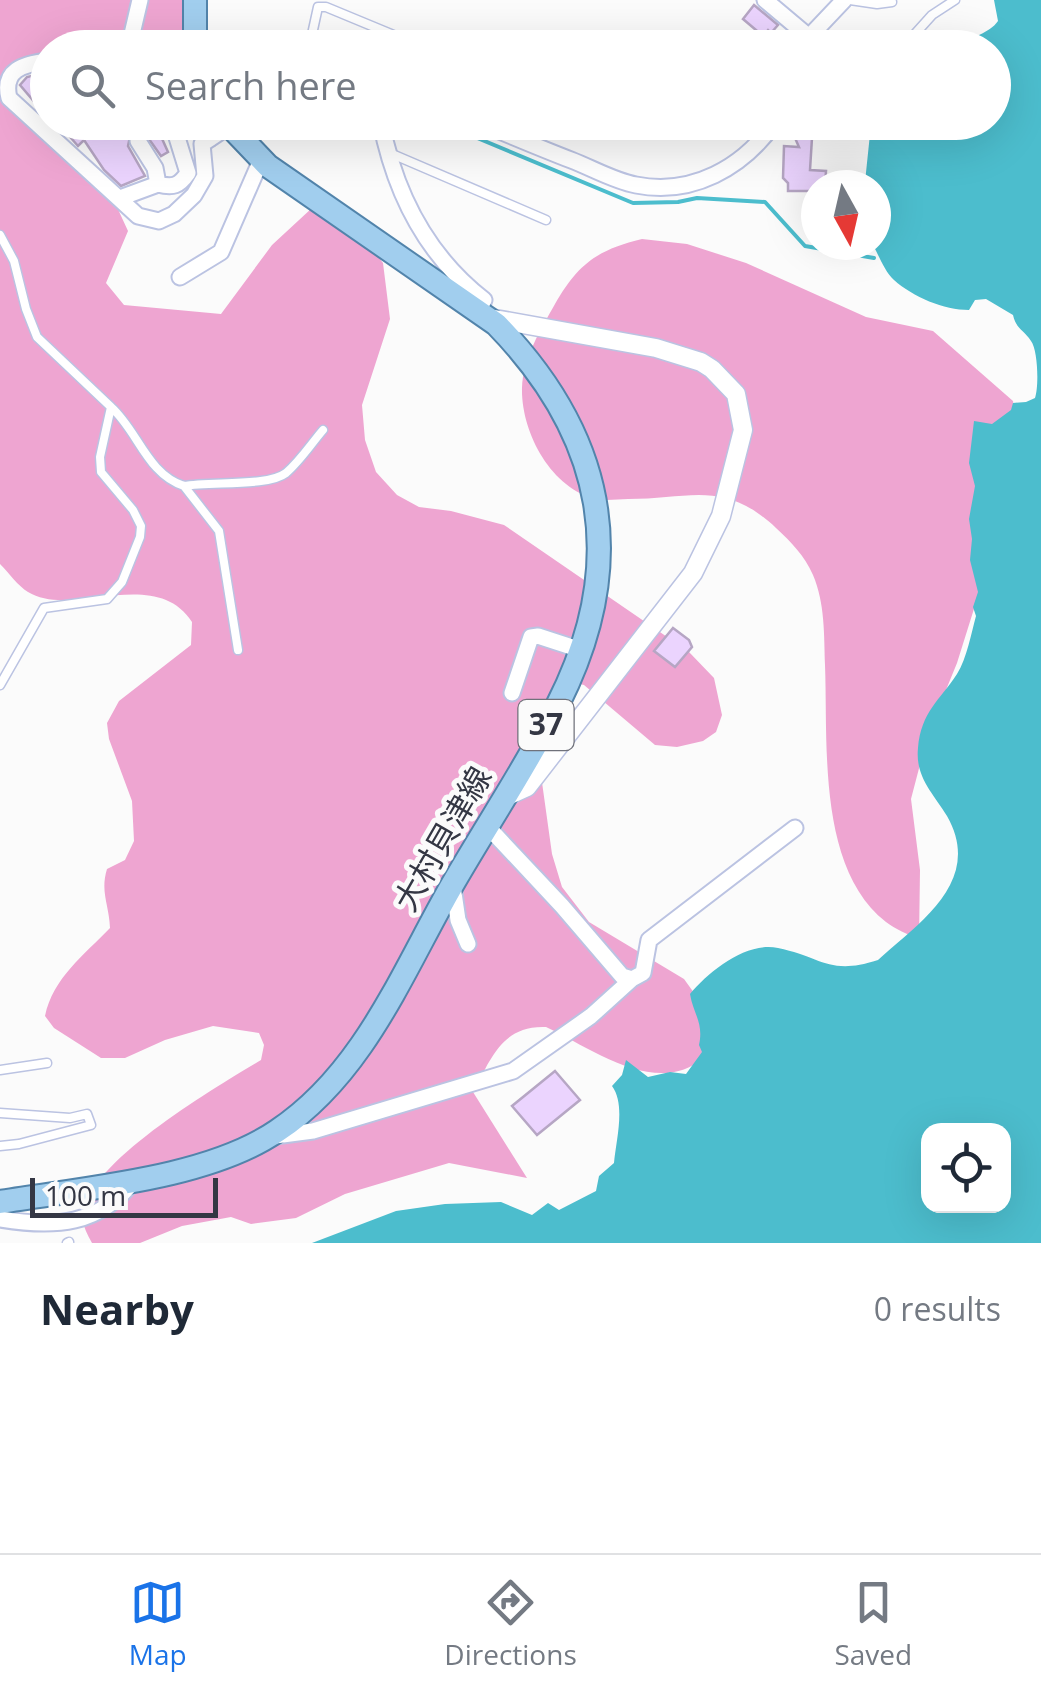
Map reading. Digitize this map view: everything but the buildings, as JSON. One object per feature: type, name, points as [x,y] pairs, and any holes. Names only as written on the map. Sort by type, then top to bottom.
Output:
[{"type":"main road","points":[[195,0],[195,30]]},
{"type":"main road","name":"大村貝津線","points":[[0,1202],[204,1164],[266,1137],[306,1106],[347,1066],[374,1027],[452,884],[558,705],[580,650],[598,577],[592,484],[568,416],[528,357],[484,314],[236,140]]},
{"type":"street","points":[[133,30],[140,0]]},
{"type":"street","points":[[765,0],[796,30]]},
{"type":"street","points":[[819,30],[847,0]]},
{"type":"street","points":[[30,66],[9,75],[6,83],[9,98],[30,117]]},
{"type":"street","points":[[56,140],[138,216],[159,220],[174,214],[194,195],[205,176],[201,158],[202,144],[207,140]]},
{"type":"street","points":[[120,198],[158,184],[170,187],[181,183],[188,172],[178,140]]},
{"type":"street","points":[[385,140],[411,213],[455,277],[484,300],[484,314],[656,348],[701,362],[736,394],[743,430],[722,516],[692,573],[526,787],[505,796]]},
{"type":"street","points":[[523,140],[634,185],[666,188],[692,185],[715,176],[761,140]]},
{"type":"street","points":[[138,141],[155,168],[158,184]]},
{"type":"street","points":[[180,277],[221,252],[262,160]]},
{"type":"street","points":[[512,694],[531,637],[580,650]]},
{"type":"street","points":[[488,827],[622,976],[632,979]]},
{"type":"street","points":[[266,1137],[313,1132],[513,1071],[591,1016],[643,973],[649,940],[795,828]]},
{"type":"street","points":[[452,884],[458,920],[468,944]]},
{"type":"street","points":[[0,1219],[39,1225],[68,1222],[100,1212],[121,1198],[135,1179]]},
{"type":"lane","points":[[847,0],[892,2]]},
{"type":"lane","points":[[918,30],[956,0]]},
{"type":"lane","points":[[313,30],[318,7],[382,30]]},
{"type":"lane","points":[[388,152],[546,220]]},
{"type":"lane","points":[[0,235],[14,262],[37,337],[122,417],[160,472],[184,486],[219,531],[238,650]]},
{"type":"lane","points":[[0,686],[44,608],[107,599],[122,582],[141,526],[102,472],[100,457],[112,408]]},
{"type":"lane","points":[[184,486],[211,481],[272,480],[287,472],[323,430]]},
{"type":"lane","points":[[0,1070],[47,1063]]},
{"type":"lane","points":[[0,1112],[70,1118],[87,1114],[91,1125],[0,1146]]},
{"type":"shaded area","points":[[0,0],[195,0],[188,30],[30,30],[30,65],[5,94],[30,117],[30,140],[54,140],[110,192],[128,231],[106,283],[124,305],[221,314],[272,245],[312,208],[361,235],[383,263],[390,319],[362,405],[365,440],[376,472],[397,495],[419,507],[504,525],[689,652],[714,678],[722,715],[716,732],[703,741],[677,747],[655,745],[584,685],[571,682],[540,768],[552,854],[562,887],[589,922],[684,979],[702,1004],[704,1057],[686,1069],[646,1072],[604,1057],[546,1027],[531,1028],[500,1046],[473,1092],[527,1178],[449,1163],[345,1194],[296,1218],[251,1224],[231,1217],[182,1226],[140,1243],[92,1243],[83,1214],[90,1194],[106,1172],[157,1127],[261,1060],[264,1045],[259,1033],[213,1026],[165,1040],[125,1058],[101,1058],[54,1028],[45,1016],[62,979],[110,928],[105,891],[107,869],[125,860],[134,841],[132,801],[107,723],[119,701],[191,645],[192,622],[176,605],[157,597],[46,599],[24,589],[0,564]]},
{"type":"shaded area","points":[[642,239],[687,244],[746,263],[866,317],[933,331],[1013,401],[1018,438],[994,545],[957,663],[928,734],[911,799],[920,870],[919,940],[886,922],[864,899],[837,838],[827,767],[822,608],[813,575],[802,555],[757,513],[723,497],[604,500],[581,493],[553,471],[533,440],[523,405],[523,377],[544,323],[563,290],[590,261],[613,248]]},
{"type":"water","points":[[994,0],[1041,0],[1041,1243],[312,1243],[396,1211],[501,1202],[532,1215],[548,1203],[559,1210],[596,1191],[599,1176],[614,1163],[619,1113],[612,1086],[622,1075],[626,1060],[648,1077],[670,1072],[686,1074],[702,1052],[690,994],[707,976],[742,953],[766,947],[836,966],[878,960],[942,898],[958,861],[956,839],[947,816],[922,776],[918,758],[927,716],[960,668],[976,616],[973,607],[978,592],[970,560],[969,519],[975,486],[969,463],[974,421],[992,424],[1011,410],[1013,403],[1035,398],[1036,360],[1031,341],[1013,315],[986,299],[975,300],[969,310],[949,308],[919,297],[891,277],[881,260],[891,260],[891,170],[866,170],[869,140],[1011,140],[1011,30],[988,30],[998,21]]},
{"type":"waterway","points":[[482,140],[633,203],[697,198],[765,202],[801,242]]}]
